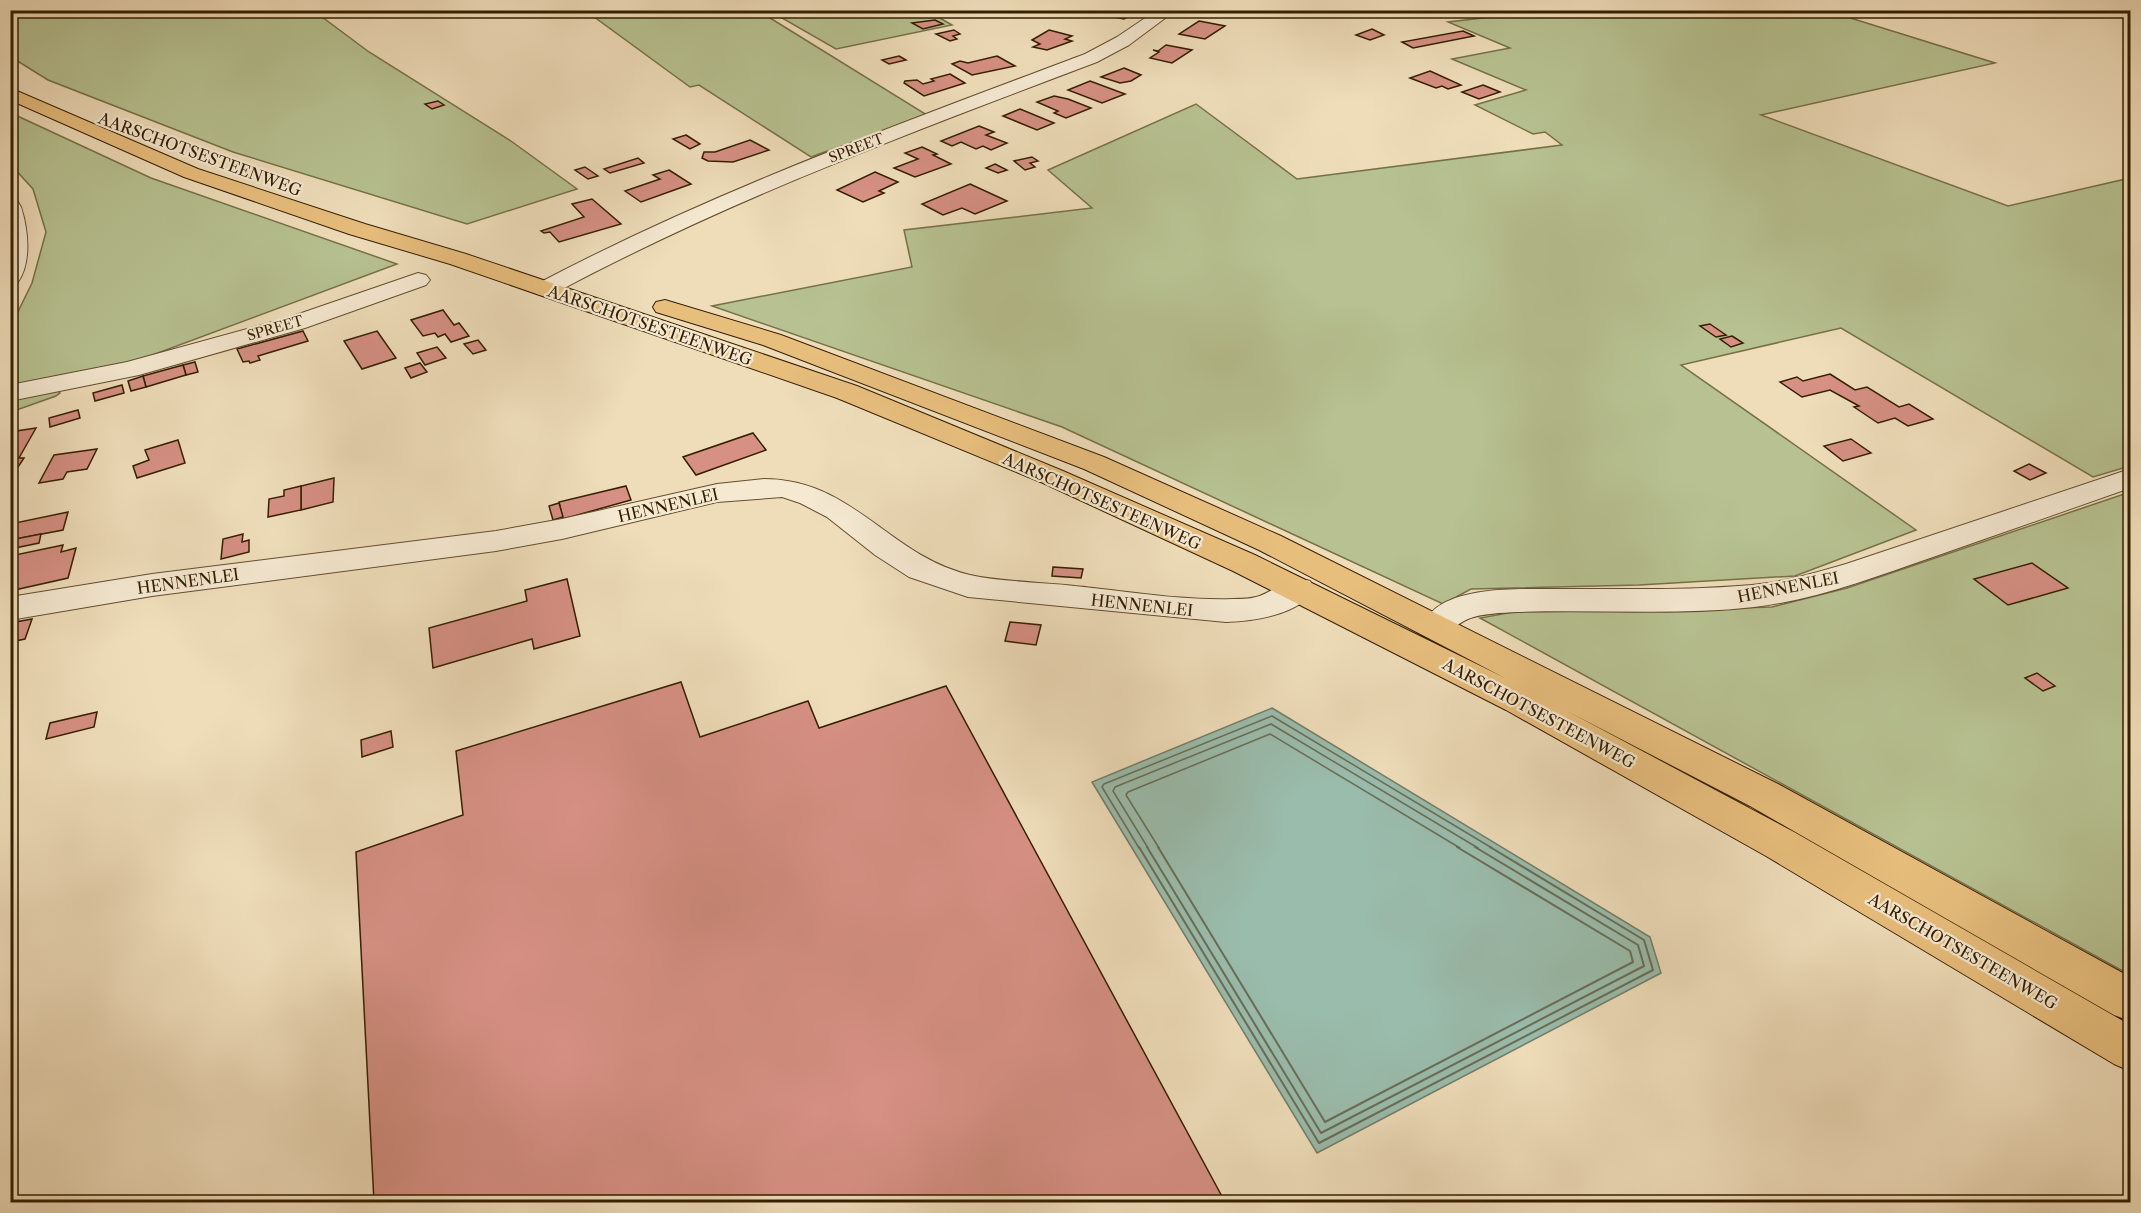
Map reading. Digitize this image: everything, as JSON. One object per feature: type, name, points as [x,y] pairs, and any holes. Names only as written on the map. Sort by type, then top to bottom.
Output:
[{"type":"main road","name":"AARSCHOTSESTEENWEG","points":[[10,76],[84,111],[272,182],[556,282],[847,392],[1053,477],[1299,589],[1520,701],[1769,838],[2130,1049]]},
{"type":"main road","name":"AARSCHOTSESTEENWEG","points":[[10,93],[191,173],[556,282],[772,340],[1094,463],[1270,543],[1764,795],[2130,1000]]},
{"type":"street","name":"SPREET","points":[[556,282],[729,198],[1091,58],[1123,41],[1168,10]]},
{"type":"street","points":[[10,207],[15,222],[16,259],[10,277]]},
{"type":"street","name":"SPREET","points":[[10,393],[130,369],[296,323],[418,280]]},
{"type":"street","name":"SPREET","points":[[10,416],[69,396],[130,369]]},
{"type":"street","name":"HENNENLEI","points":[[1437,627],[1454,612],[1473,605],[1516,601],[1754,597],[1868,569],[2130,478]]},
{"type":"street","name":"HENNENLEI","points":[[10,609],[152,585],[496,541],[562,529],[717,493],[764,488],[783,488],[811,496],[838,510],[886,548],[920,569],[968,586],[1212,611],[1252,611],[1279,601],[1299,589]]},
{"type":"green space","points":[[926,10],[952,25],[836,49],[770,11],[762,13],[927,115],[811,157],[699,85],[690,87],[586,11]]},
{"type":"green space","points":[[1552,10],[1828,11],[1995,63],[1761,115],[2008,206],[2130,178],[2130,466],[2093,477],[1841,328],[1681,365],[1916,530],[1795,576],[1639,585],[1471,589],[1443,604],[1062,427],[712,306],[912,267],[904,230],[1092,208],[1048,170],[1196,104],[1297,179],[1562,145],[1545,132],[1533,134],[1475,105],[1526,90],[1452,59],[1510,48],[1448,22]]},
{"type":"green space","points":[[10,11],[314,11],[369,52],[511,141],[577,189],[467,224],[233,152],[48,80],[11,57]]},
{"type":"green space","points":[[11,113],[151,178],[397,264],[139,360],[11,386],[10,328],[32,283],[46,232],[33,189],[11,165]]},
{"type":"green space","points":[[57,390],[60,393],[56,396],[11,412],[10,395]]},
{"type":"green space","points":[[2130,492],[2130,975],[1480,618],[1530,609],[1641,611],[1772,607],[1847,588]]},
{"type":"water","points":[[1272,708],[1650,937],[1661,973],[1317,1153],[1092,782]]},
{"type":"building","points":[[1104,10],[1139,10],[1124,19],[1097,14]]},
{"type":"building","points":[[1247,10],[1282,10],[1266,16]]},
{"type":"building","points":[[935,20],[943,24],[923,29],[912,23]]},
{"type":"building","points":[[1199,21],[1225,26],[1205,39],[1179,34]]},
{"type":"building","points":[[1372,29],[1384,35],[1370,40],[1356,35]]},
{"type":"building","points":[[954,30],[960,34],[953,36],[957,39],[950,41],[936,34]]},
{"type":"building","points":[[1049,30],[1072,36],[1065,39],[1072,41],[1047,50],[1033,47],[1040,44],[1032,40]]},
{"type":"building","points":[[1463,31],[1474,36],[1413,48],[1402,42]]},
{"type":"building","points":[[1166,45],[1192,50],[1172,63],[1150,58],[1159,52],[1153,50],[1158,51]]},
{"type":"building","points":[[899,56],[906,60],[889,64],[882,60]]},
{"type":"building","points":[[997,56],[1015,66],[972,75],[952,64],[960,61],[968,63]]},
{"type":"building","points":[[1124,68],[1141,75],[1131,81],[1120,83],[1101,77]]},
{"type":"building","points":[[1430,71],[1461,85],[1448,89],[1442,86],[1436,88],[1410,78]]},
{"type":"building","points":[[950,74],[965,83],[924,96],[904,83],[917,80],[923,84],[934,81],[931,79]]},
{"type":"building","points":[[1090,81],[1125,94],[1102,103],[1068,90]]},
{"type":"building","points":[[1483,85],[1500,92],[1479,99],[1462,92]]},
{"type":"building","points":[[1054,96],[1091,108],[1066,118],[1054,113],[1058,111],[1037,102]]},
{"type":"building","points":[[438,101],[444,105],[432,109],[425,104]]},
{"type":"building","points":[[1020,109],[1054,123],[1037,130],[1003,116]]},
{"type":"building","points":[[979,126],[994,132],[986,135],[1007,143],[991,150],[983,146],[976,149],[961,142],[952,146],[941,141]]},
{"type":"building","points":[[686,135],[700,144],[690,149],[673,139]]},
{"type":"building","points":[[750,140],[769,150],[733,162],[708,161],[702,158],[704,152],[715,152]]},
{"type":"building","points":[[922,147],[951,164],[915,177],[894,168],[918,159],[905,153]]},
{"type":"building","points":[[1032,157],[1038,161],[1030,163],[1035,167],[1025,170],[1014,161]]},
{"type":"building","points":[[638,158],[644,163],[610,173],[604,169]]},
{"type":"building","points":[[995,164],[1007,170],[998,173],[986,168]]},
{"type":"building","points":[[585,167],[598,176],[588,179],[575,170]]},
{"type":"building","points":[[669,170],[691,184],[641,202],[625,191],[660,179],[653,175]]},
{"type":"building","points":[[875,172],[898,182],[879,191],[884,193],[863,202],[837,190]]},
{"type":"building","points":[[970,184],[1007,201],[975,214],[962,208],[943,215],[922,204]]},
{"type":"building","points":[[592,199],[621,224],[559,242],[550,232],[541,231],[584,217],[572,204]]},
{"type":"building","points":[[443,310],[454,325],[459,323],[469,336],[451,342],[445,334],[438,337],[435,333],[423,336],[411,320]]},
{"type":"building","points":[[1710,324],[1726,335],[1716,337],[1700,326]]},
{"type":"building","points":[[303,331],[308,341],[258,356],[260,360],[250,363],[249,361],[243,362],[237,349]]},
{"type":"building","points":[[377,331],[396,358],[362,369],[344,341]]},
{"type":"building","points":[[1732,336],[1743,343],[1731,347],[1720,339]]},
{"type":"building","points":[[478,340],[486,350],[473,354],[464,344]]},
{"type":"building","points":[[437,347],[446,358],[425,365],[417,353]]},
{"type":"building","points":[[195,362],[198,372],[186,375],[183,365]]},
{"type":"building","points":[[420,363],[427,372],[411,378],[405,368]]},
{"type":"building","points":[[183,365],[186,375],[146,387],[143,376]]},
{"type":"building","points":[[1830,374],[1855,390],[1867,387],[1899,407],[1909,404],[1933,419],[1908,426],[1895,418],[1878,423],[1854,407],[1859,406],[1830,390],[1802,397],[1780,382],[1797,377],[1803,381]]},
{"type":"building","points":[[143,376],[146,387],[131,391],[128,381]]},
{"type":"building","points":[[122,385],[124,393],[95,401],[93,393]]},
{"type":"building","points":[[78,410],[80,418],[50,427],[49,418]]},
{"type":"building","points":[[36,428],[19,458],[24,458],[16,470],[10,471],[10,432]]},
{"type":"building","points":[[753,433],[766,450],[696,475],[683,457]]},
{"type":"building","points":[[1851,439],[1871,453],[1843,461],[1824,446]]},
{"type":"building","points":[[178,440],[185,463],[137,478],[133,466],[149,460],[145,450]]},
{"type":"building","points":[[97,449],[87,469],[67,472],[63,479],[39,483],[54,455]]},
{"type":"building","points":[[2029,464],[2046,473],[2030,480],[2014,471]]},
{"type":"building","points":[[334,478],[333,502],[301,510],[301,486]]},
{"type":"building","points":[[301,486],[301,510],[268,517],[269,499],[284,496],[284,490]]},
{"type":"building","points":[[626,486],[631,500],[563,519],[559,502]]},
{"type":"building","points":[[559,503],[563,517],[553,520],[549,506]]},
{"type":"building","points":[[68,512],[63,530],[10,540],[10,524]]},
{"type":"building","points":[[41,534],[39,543],[10,549],[10,540]]},
{"type":"building","points":[[243,534],[242,542],[249,540],[249,552],[221,559],[223,539]]},
{"type":"building","points":[[63,545],[61,552],[76,548],[68,578],[10,591],[10,556]]},
{"type":"building","points":[[2032,563],[2068,588],[2008,605],[1974,579]]},
{"type":"building","points":[[1053,567],[1083,569],[1081,578],[1052,576]]},
{"type":"building","points":[[567,579],[580,636],[534,649],[532,639],[433,668],[429,628],[527,601],[525,590]]},
{"type":"building","points":[[32,619],[25,639],[10,642],[10,623]]},
{"type":"building","points":[[1010,622],[1041,625],[1036,645],[1005,641]]},
{"type":"building","points":[[2037,673],[2055,686],[2043,691],[2025,678]]},
{"type":"building","points":[[681,682],[700,737],[808,701],[819,728],[946,686],[1225,1202],[374,1202],[356,852],[463,815],[456,751]]},
{"type":"building","points":[[97,712],[94,727],[46,739],[50,723]]},
{"type":"building","points":[[391,731],[393,747],[362,757],[361,740]]}]
